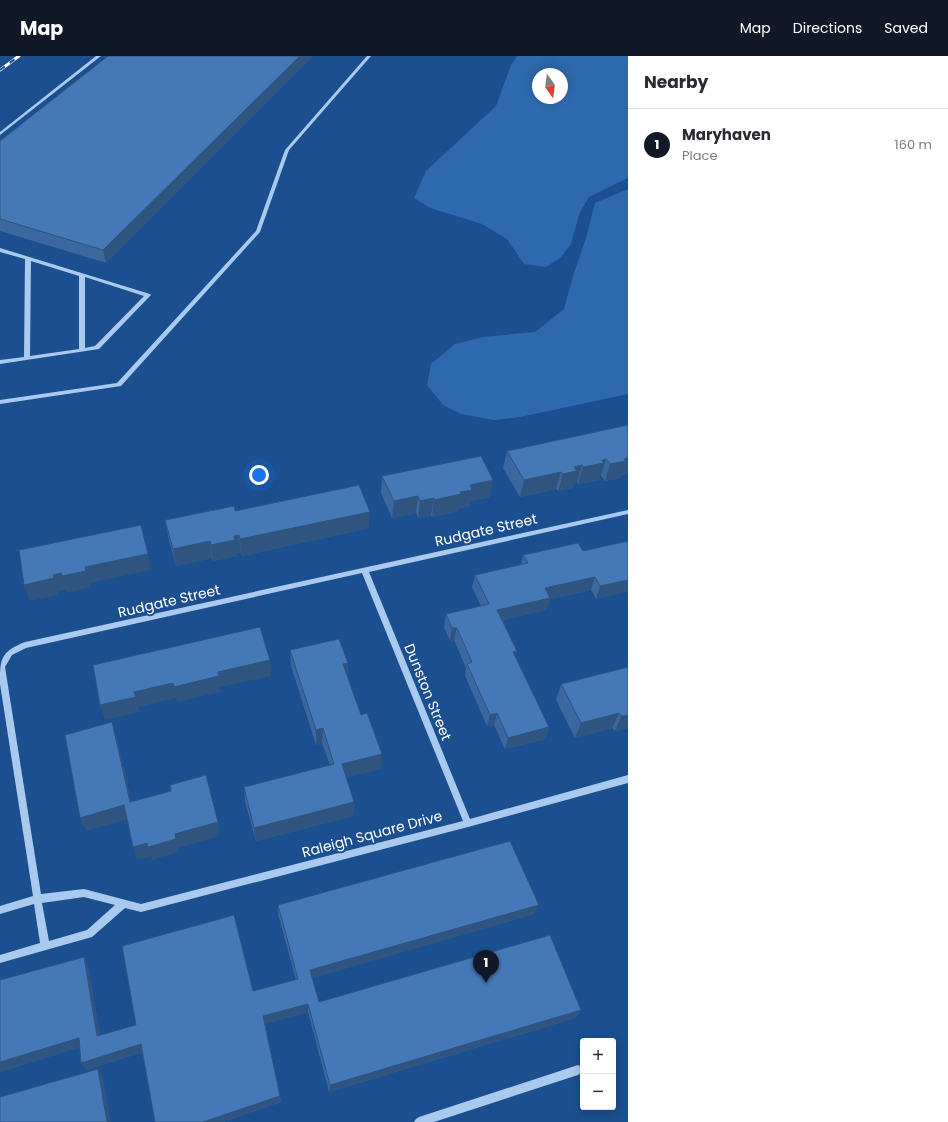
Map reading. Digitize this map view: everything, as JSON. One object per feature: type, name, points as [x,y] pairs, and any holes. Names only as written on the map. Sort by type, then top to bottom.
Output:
[{"type":"lane","points":[[0,134],[99,56]]},
{"type":"lane","points":[[0,402],[118,385],[258,231],[287,150],[369,56]]},
{"type":"lane","points":[[0,250],[148,295],[97,348],[0,362]]},
{"type":"lane","points":[[27,358],[28,258]]},
{"type":"lane","points":[[82,275],[82,350]]},
{"type":"lane","name":"Rudgate Street","points":[[45,946],[1,667],[9,653],[25,645],[628,512]]},
{"type":"lane","name":"Dunston Street","points":[[364,571],[468,823]]},
{"type":"lane","name":"Raleigh Square Drive","points":[[0,910],[37,899],[84,893],[141,908],[468,823],[628,779]]},
{"type":"lane","points":[[0,958],[89,934],[123,904]]},
{"type":"lane","points":[[419,1122],[578,1070]]},
{"type":"shaded area","points":[[517,56],[628,56],[628,178],[589,197],[579,214],[571,244],[561,257],[546,267],[524,264],[507,239],[482,224],[430,208],[414,198],[426,171],[496,106],[511,65]]},
{"type":"shaded area","points":[[628,189],[628,394],[520,417],[494,420],[461,414],[443,405],[427,385],[431,364],[455,344],[483,337],[535,332],[564,309],[595,203]]},
{"type":"building","points":[[108,56],[300,56],[103,250],[0,219],[0,141]]},
{"type":"building","points":[[628,425],[628,458],[624,459],[626,461],[610,464],[606,459],[602,460],[604,463],[574,467],[577,471],[563,474],[561,472],[524,480],[507,451]]},
{"type":"building","points":[[481,456],[493,480],[470,485],[472,490],[460,492],[461,494],[434,500],[434,498],[420,501],[418,496],[394,501],[382,476]]},
{"type":"building","points":[[359,485],[370,512],[240,539],[239,535],[234,536],[235,540],[211,545],[210,541],[173,549],[165,520],[234,506],[235,511]]},
{"type":"building","points":[[141,525],[148,554],[85,567],[86,571],[62,576],[61,573],[53,575],[54,578],[24,585],[19,550]]},
{"type":"building","points":[[628,541],[628,580],[600,586],[595,577],[545,588],[550,598],[497,610],[517,651],[513,652],[549,727],[508,738],[497,713],[490,715],[467,664],[472,662],[457,628],[452,628],[446,614],[489,604],[475,575],[528,563],[523,555],[578,543],[583,551]]},
{"type":"building","points":[[260,627],[270,660],[218,672],[219,676],[174,687],[173,683],[134,692],[136,697],[100,705],[93,665]]},
{"type":"building","points":[[339,639],[348,663],[343,664],[361,715],[367,713],[382,754],[342,764],[354,802],[254,828],[244,787],[334,764],[323,728],[316,730],[290,650]]},
{"type":"building","points":[[628,667],[628,715],[621,716],[619,713],[581,723],[561,684]]},
{"type":"building","points":[[112,722],[130,802],[171,791],[170,785],[206,775],[218,822],[175,834],[176,839],[148,847],[147,843],[133,847],[124,805],[80,818],[65,735]]},
{"type":"building","points":[[510,841],[539,905],[310,970],[319,1002],[550,935],[581,1010],[330,1085],[308,1004],[263,1016],[280,1096],[203,1122],[155,1122],[141,1044],[81,1063],[79,1038],[0,1062],[0,980],[84,957],[97,1036],[136,1025],[122,946],[234,915],[253,991],[298,979],[278,905]]},
{"type":"building","points":[[98,1069],[107,1122],[0,1122],[0,1097]]},
{"type":"railway","points":[[0,70],[19,56]]},
{"type":"place","name":"Maryhaven","points":[[486,983]]}]
